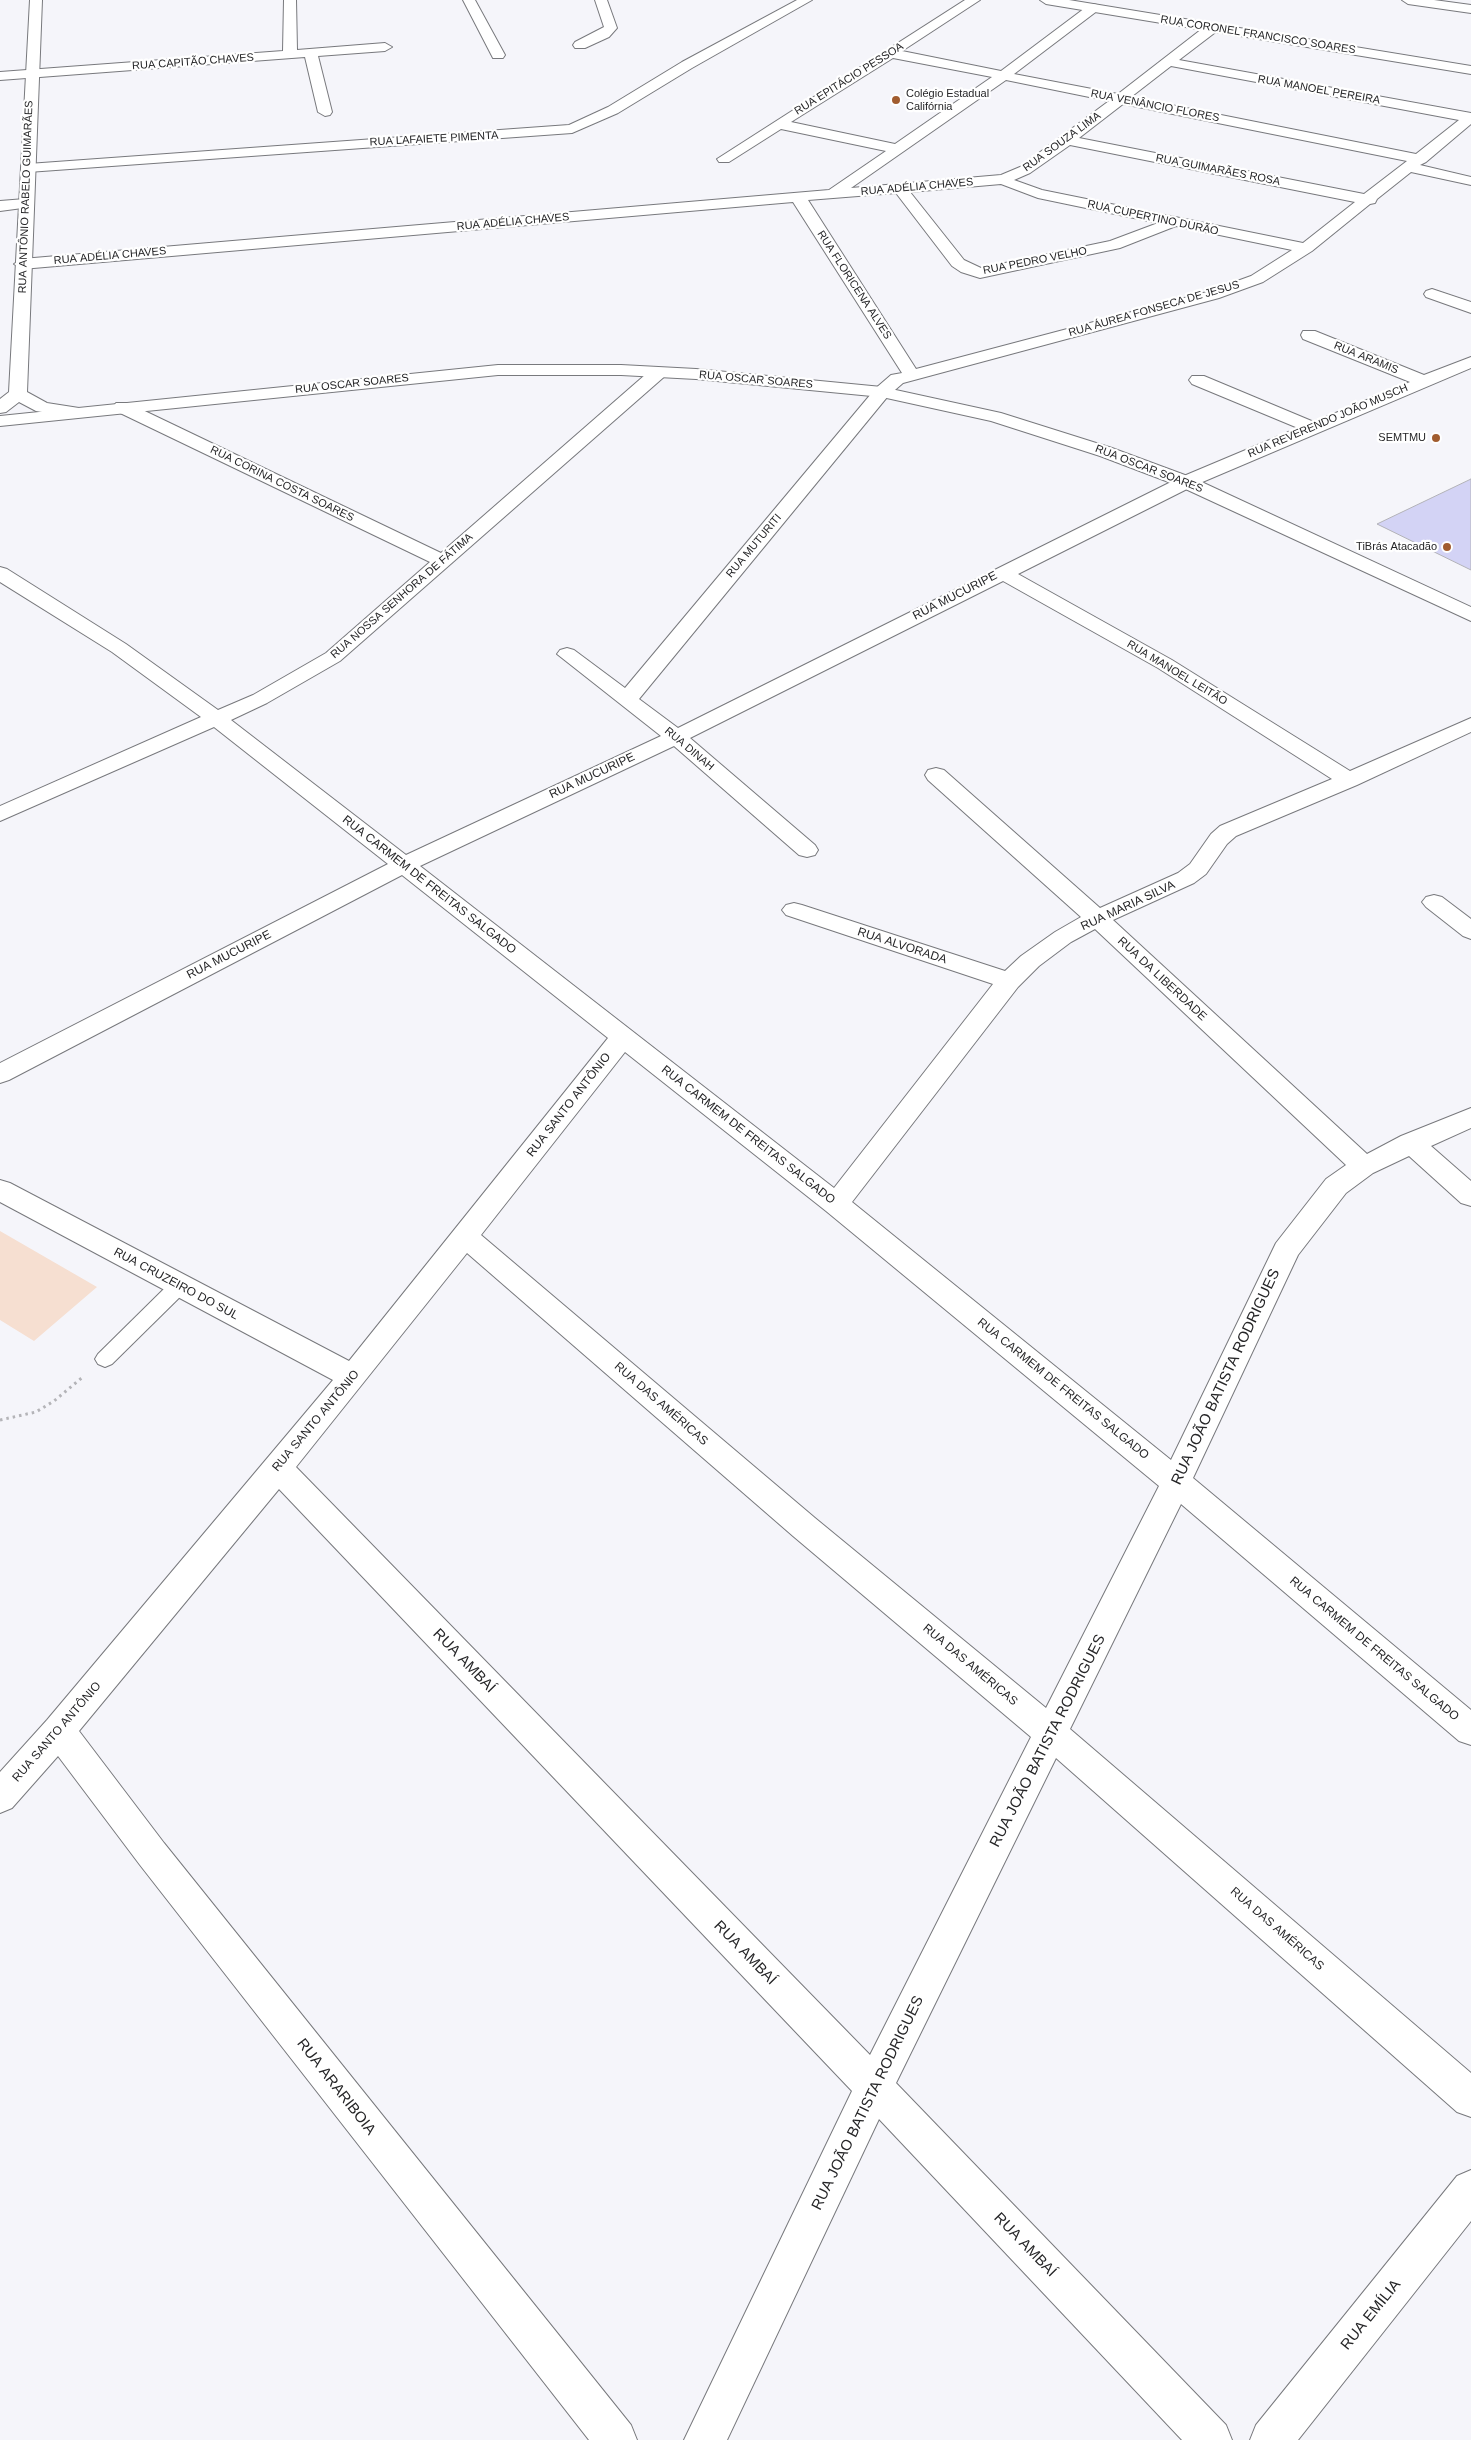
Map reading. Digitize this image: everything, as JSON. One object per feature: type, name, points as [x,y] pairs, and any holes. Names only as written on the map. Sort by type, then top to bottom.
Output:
[{"type":"street","name":"RUA ANTÔNIO RABELO GUIMARÃES","points":[[18,394],[22,264],[36,0]]},
{"type":"street","points":[[290,0],[290,55]]},
{"type":"street","points":[[469,0],[498,55]]},
{"type":"street","points":[[580,45],[604,34],[611,28],[600,0]]},
{"type":"street","name":"RUA LAFAIETE PIMENTA","points":[[28,168],[572,129],[613,110],[695,60],[806,0]]},
{"type":"street","name":"RUA EPITÁCIO PESSOA","points":[[724,159],[974,0]]},
{"type":"street","name":"RUA CORONEL FRANCISCO SOARES","points":[[1046,0],[1471,70]]},
{"type":"street","points":[[1408,0],[1471,9]]},
{"type":"street","points":[[832,194],[1003,76],[1094,8]]},
{"type":"street","name":"RUA SOUZA LIMA","points":[[1004,179],[1025,170],[1067,140],[1212,28]]},
{"type":"street","name":"RUA CAPITÃO CHAVES","points":[[0,76],[385,48]]},
{"type":"street","points":[[311,53],[325,112]]},
{"type":"street","name":"RUA VENÂNCIO FLORES","points":[[890,53],[1120,99],[1415,163],[1471,181]]},
{"type":"street","name":"RUA MANOEL PEREIRA","points":[[1168,62],[1471,118]]},
{"type":"street","name":"RUA ÁUREA FONSECA DE JESUS","points":[[882,392],[897,379],[911,374],[1213,295],[1257,279],[1306,248],[1370,200],[1471,118]]},
{"type":"street","points":[[778,124],[899,149]]},
{"type":"street","points":[[329,129],[332,145]]},
{"type":"street","name":"RUA GUIMARÃES ROSA","points":[[1067,140],[1370,200]]},
{"type":"street","name":"RUA ADÉLIA CHAVES","points":[[22,264],[1004,179]]},
{"type":"street","name":"RUA CUPERTINO DURÃO","points":[[1004,179],[1010,184],[1038,194],[1306,248]]},
{"type":"street","name":"RUA PEDRO VELHO","points":[[900,188],[958,263],[967,269],[980,273],[1114,245],[1174,222]]},
{"type":"street","name":"RUA FLORICENA ALVES","points":[[798,197],[911,374]]},
{"type":"street","points":[[0,206],[25,204]]},
{"type":"street","points":[[1432,294],[1471,308]]},
{"type":"street","name":"RUA ARAMIS","points":[[1309,335],[1423,381]]},
{"type":"street","name":"RUA REVERENDO JOÃO MUSCH","points":[[1186,482],[1471,362]]},
{"type":"street","name":"RUA OSCAR SOARES","points":[[0,421],[73,412],[498,370],[559,368],[659,372],[882,392],[994,417],[1106,452],[1186,482],[1471,615]]},
{"type":"street","name":"RUA NOSSA SENHORA DE FÁTIMA","points":[[0,814],[217,719],[294,682],[333,657],[659,372]]},
{"type":"street","points":[[1198,380],[1314,428]]},
{"type":"street","name":"RUA MUTURITI","points":[[627,700],[882,392]]},
{"type":"street","points":[[0,408],[18,394],[42,407],[73,412]]},
{"type":"street","name":"RUA CORINA COSTA SOARES","points":[[122,407],[442,561]]},
{"type":"street","name":"RUA MUCURIPE","points":[[0,1074],[404,865],[676,737],[1186,482]]},
{"type":"street","name":"RUA CARMEM DE FREITAS SALGADO","points":[[0,573],[120,648],[217,719],[836,1204],[1176,1482],[1471,1730]]},
{"type":"street","name":"RUA MANOEL LEITÃO","points":[[1002,573],[1165,664],[1349,780]]},
{"type":"street","name":"RUA DINAH","points":[[566,654],[676,737],[807,850]]},
{"type":"street","name":"RUA MARIA SILVA","points":[[836,1204],[1009,982],[1030,961],[1063,937],[1097,918],[1186,878],[1198,869],[1219,839],[1228,831],[1349,780],[1471,724]]},
{"type":"street","name":"RUA DA LIBERDADE","points":[[936,775],[1097,918],[1364,1166]]},
{"type":"street","points":[[1434,902],[1471,931]]},
{"type":"street","name":"RUA ALVORADA","points":[[794,910],[1009,982]]},
{"type":"street","name":"RUA SANTO ANTÔNIO","points":[[5,1783],[59,1731],[354,1377],[623,1037]]},
{"type":"street","name":"RUA JOÃO BATISTA RODRIGUES","points":[[705,2440],[874,2087],[1052,1734],[1176,1482],[1286,1250],[1336,1186],[1364,1166],[1471,1116]]},
{"type":"street","points":[[1410,1143],[1471,1196]]},
{"type":"street","name":"RUA CRUZEIRO DO SUL","points":[[0,1190],[354,1377]]},
{"type":"street","name":"RUA DAS AMÉRICAS","points":[[465,1236],[804,1527],[1052,1734],[1471,2098]]},
{"type":"street","name":"RUA AMBAÍ","points":[[278,1468],[874,2087],[1210,2440]]},
{"type":"street","name":"RUA ARARIBOIA","points":[[59,1731],[152,1854],[616,2440]]},
{"type":"street","name":"RUA EMÍLIA","points":[[1271,2440],[1471,2190]]},
{"type":"lane","points":[[105,1359],[179,1286]]},
{"type":"path","points":[[0,1420],[36,1412],[54,1402],[105,1359]]},
{"type":"shaded area","points":[[0,1231],[97,1287],[34,1341],[0,1320]]},
{"type":"building","name":"TiBrás Atacadão","points":[[1471,479],[1471,570],[1377,524]]},
{"type":"place","name":"Colégio Estadual Califórnia","points":[[896,100]]},
{"type":"place","name":"SEMTMU","points":[[1436,438]]},
{"type":"place","name":"TiBrás Atacadão","points":[[1447,547]]}]
